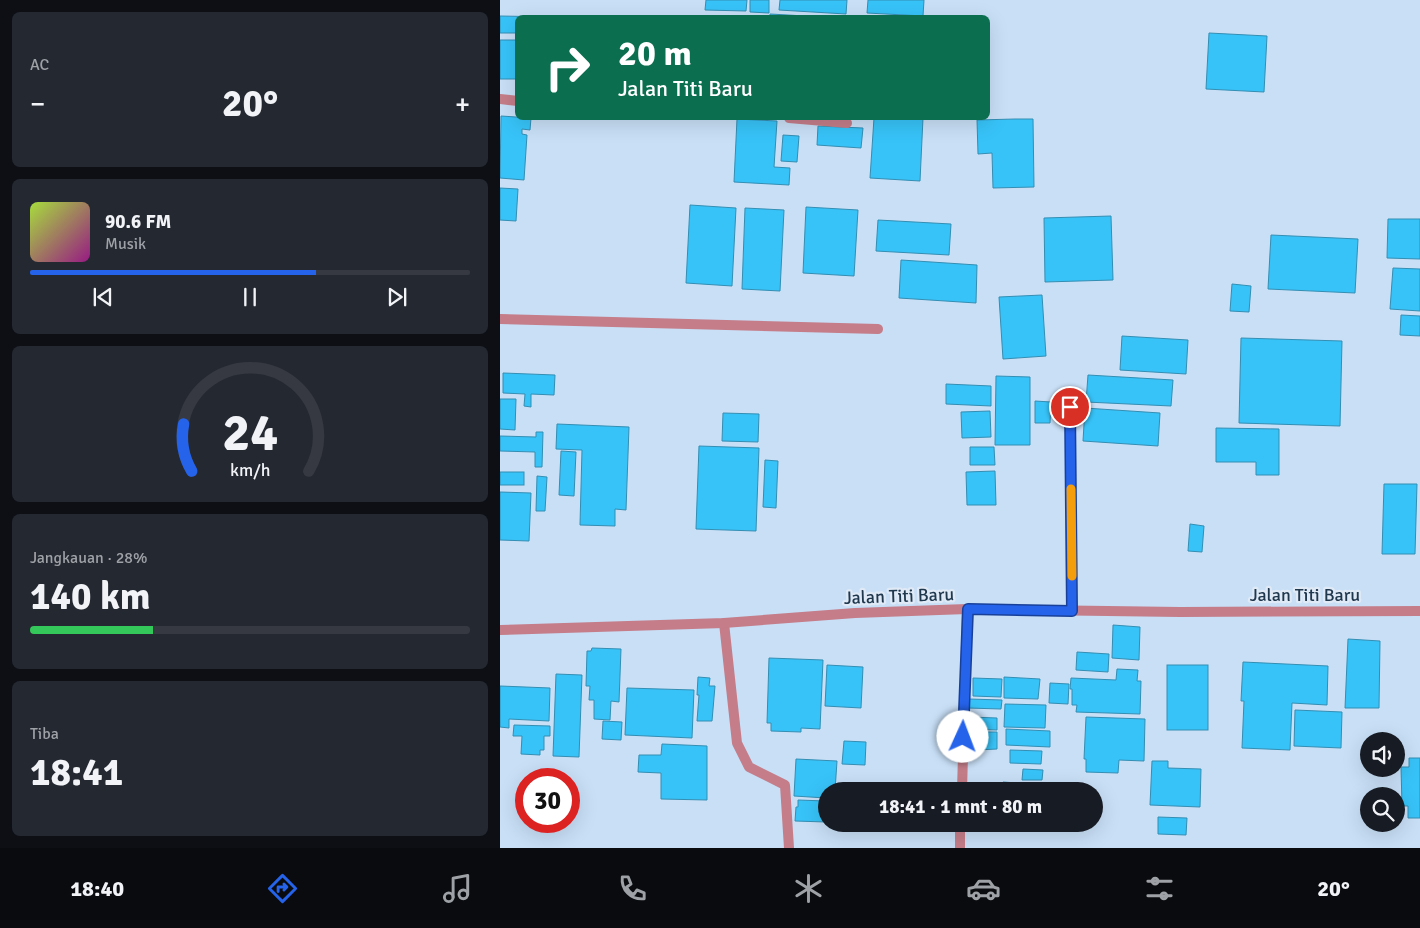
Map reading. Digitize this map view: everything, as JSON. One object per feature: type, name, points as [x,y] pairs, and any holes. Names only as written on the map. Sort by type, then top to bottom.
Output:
[{"type":"street","points":[[500,99],[515,101]]},
{"type":"street","points":[[812,120],[847,123]]},
{"type":"street","points":[[500,319],[878,329]]},
{"type":"street","points":[[1070,407],[1072,611]]},
{"type":"street","points":[[962,782],[968,609]]},
{"type":"street","name":"Jalan Titi Baru","points":[[500,630],[724,623],[856,613],[968,609],[1072,611],[1420,611]]},
{"type":"street","points":[[724,623],[737,743],[749,767],[784,785],[789,848]]},
{"type":"street","points":[[960,832],[960,848]]},
{"type":"building","points":[[706,0],[747,0],[746,11],[705,10]]},
{"type":"building","points":[[750,0],[769,0],[769,13],[750,12]]},
{"type":"building","points":[[780,0],[847,0],[846,14],[779,10]]},
{"type":"building","points":[[868,0],[924,0],[923,15],[867,13]]},
{"type":"building","points":[[500,16],[515,16],[515,33],[500,33]]},
{"type":"building","points":[[1209,33],[1267,36],[1264,92],[1206,89]]},
{"type":"building","points":[[500,40],[515,40],[515,79],[500,79]]},
{"type":"building","points":[[501,116],[515,117],[515,120],[531,120],[530,130],[522,129],[522,134],[527,135],[524,180],[500,178]]},
{"type":"building","points":[[1033,119],[1034,187],[993,188],[992,153],[978,154],[977,120]]},
{"type":"building","points":[[737,120],[777,121],[774,167],[790,168],[789,185],[734,182]]},
{"type":"building","points":[[874,120],[923,120],[920,181],[870,178]]},
{"type":"building","points":[[818,126],[863,128],[861,148],[817,145]]},
{"type":"building","points":[[783,135],[799,136],[797,162],[781,161]]},
{"type":"building","points":[[500,188],[518,189],[516,221],[500,220]]},
{"type":"building","points":[[690,205],[736,208],[732,286],[686,283]]},
{"type":"building","points":[[806,207],[858,210],[854,276],[803,273]]},
{"type":"building","points":[[745,208],[784,210],[780,291],[742,289]]},
{"type":"building","points":[[1111,216],[1113,280],[1045,282],[1044,218]]},
{"type":"building","points":[[1388,219],[1420,219],[1420,259],[1387,258]]},
{"type":"building","points":[[878,220],[951,224],[949,255],[876,251]]},
{"type":"building","points":[[1271,235],[1358,239],[1355,293],[1268,289]]},
{"type":"building","points":[[901,260],[977,265],[976,303],[899,298]]},
{"type":"building","points":[[1393,268],[1420,269],[1420,311],[1390,309]]},
{"type":"building","points":[[1232,284],[1251,286],[1249,312],[1230,311]]},
{"type":"building","points":[[1042,295],[1046,356],[1003,359],[999,297]]},
{"type":"building","points":[[1401,315],[1420,316],[1420,336],[1400,335]]},
{"type":"building","points":[[1122,336],[1188,340],[1186,374],[1120,370]]},
{"type":"building","points":[[1241,338],[1342,341],[1340,426],[1239,423]]},
{"type":"building","points":[[503,373],[555,375],[554,395],[531,394],[531,407],[524,406],[525,394],[503,393]]},
{"type":"building","points":[[1088,375],[1173,380],[1171,406],[1086,402]]},
{"type":"building","points":[[996,376],[1030,377],[1030,445],[995,445]]},
{"type":"building","points":[[946,384],[991,386],[991,406],[946,404]]},
{"type":"building","points":[[500,399],[516,399],[515,430],[500,429]]},
{"type":"building","points":[[1035,401],[1051,402],[1050,423],[1035,423]]},
{"type":"building","points":[[1085,408],[1160,413],[1158,446],[1083,441]]},
{"type":"building","points":[[990,411],[991,437],[962,438],[961,412]]},
{"type":"building","points":[[723,413],[759,414],[758,442],[722,441]]},
{"type":"building","points":[[557,424],[629,427],[626,510],[615,509],[615,526],[580,525],[582,450],[556,449]]},
{"type":"building","points":[[1216,428],[1279,429],[1279,475],[1256,475],[1256,462],[1216,462]]},
{"type":"building","points":[[536,432],[543,432],[542,467],[535,467],[535,452],[500,451],[500,436],[536,437]]},
{"type":"building","points":[[699,446],[759,448],[756,531],[696,529]]},
{"type":"building","points":[[970,447],[994,447],[995,465],[970,465]]},
{"type":"building","points":[[561,451],[576,452],[574,496],[559,495]]},
{"type":"building","points":[[765,460],[778,461],[776,508],[763,507]]},
{"type":"building","points":[[995,471],[996,505],[967,505],[966,472]]},
{"type":"building","points":[[500,472],[524,472],[524,485],[500,485]]},
{"type":"building","points":[[537,476],[547,477],[545,511],[536,511]]},
{"type":"building","points":[[1384,484],[1417,484],[1415,554],[1382,554]]},
{"type":"building","points":[[500,492],[531,493],[529,541],[500,540]]},
{"type":"building","points":[[1190,524],[1204,526],[1202,552],[1188,551]]},
{"type":"building","points":[[1113,625],[1140,627],[1139,660],[1112,658]]},
{"type":"building","points":[[1348,639],[1380,641],[1379,708],[1345,708]]},
{"type":"building","points":[[592,648],[621,649],[619,702],[611,701],[610,720],[594,719],[594,700],[589,700],[590,686],[586,686],[587,651],[591,651]]},
{"type":"building","points":[[1077,652],[1109,654],[1108,672],[1076,670]]},
{"type":"building","points":[[769,658],[823,660],[820,729],[801,728],[801,732],[771,731],[771,723],[767,723]]},
{"type":"building","points":[[1243,662],[1328,666],[1327,705],[1292,703],[1290,750],[1242,748],[1244,701],[1241,701]]},
{"type":"building","points":[[827,665],[863,667],[861,708],[825,706]]},
{"type":"building","points":[[1167,665],[1208,665],[1208,730],[1167,730]]},
{"type":"building","points":[[1117,669],[1138,670],[1137,681],[1141,681],[1140,714],[1076,712],[1077,705],[1072,705],[1071,678],[1116,680]]},
{"type":"building","points":[[556,674],[582,675],[579,757],[553,756]]},
{"type":"building","points":[[698,677],[710,678],[709,686],[715,686],[712,721],[697,721]]},
{"type":"building","points":[[1004,677],[1040,679],[1038,699],[1004,698]]},
{"type":"building","points":[[973,678],[1002,679],[1001,697],[973,696]]},
{"type":"building","points":[[1050,683],[1069,684],[1068,704],[1049,703]]},
{"type":"building","points":[[500,686],[550,688],[549,721],[509,719],[509,728],[500,727]]},
{"type":"building","points":[[627,688],[694,690],[692,738],[625,735]]},
{"type":"building","points":[[969,699],[1002,700],[1001,709],[968,708]]},
{"type":"building","points":[[1005,704],[1046,705],[1045,728],[1004,727]]},
{"type":"building","points":[[1295,710],[1342,712],[1341,748],[1294,746]]},
{"type":"building","points":[[970,717],[997,718],[997,730],[970,729]]},
{"type":"building","points":[[1086,717],[1145,719],[1144,761],[1119,760],[1118,773],[1086,772],[1086,759],[1084,759]]},
{"type":"building","points":[[603,721],[622,722],[621,740],[602,739]]},
{"type":"building","points":[[514,725],[550,726],[550,736],[544,736],[544,750],[540,750],[540,755],[521,754],[522,736],[513,736]]},
{"type":"building","points":[[1006,729],[1050,731],[1050,747],[1006,745]]},
{"type":"building","points":[[978,732],[997,732],[997,749],[977,750]]},
{"type":"building","points":[[844,741],[866,742],[865,765],[842,764]]},
{"type":"building","points":[[662,744],[707,746],[707,800],[661,799],[661,773],[638,772],[639,755],[661,755]]},
{"type":"building","points":[[1010,750],[1042,751],[1041,764],[1010,763]]},
{"type":"building","points":[[1409,758],[1420,758],[1420,818],[1408,818],[1408,806],[1405,806],[1405,787],[1402,787],[1401,777],[1405,777],[1405,767],[1409,767]]},
{"type":"building","points":[[796,759],[837,761],[836,782],[818,782],[818,798],[794,796]]},
{"type":"building","points":[[1152,761],[1168,761],[1168,768],[1201,769],[1200,807],[1150,805]]},
{"type":"building","points":[[1023,769],[1043,770],[1042,780],[1022,780]]},
{"type":"building","points":[[798,800],[818,801],[818,822],[795,821],[796,807],[798,807]]},
{"type":"building","points":[[1158,817],[1187,818],[1186,835],[1158,834]]},
{"type":"slow traffic","points":[[1071,489],[1072,576]]},
{"type":"route","points":[[963,737],[968,609],[1072,611],[1070,407]]}]
